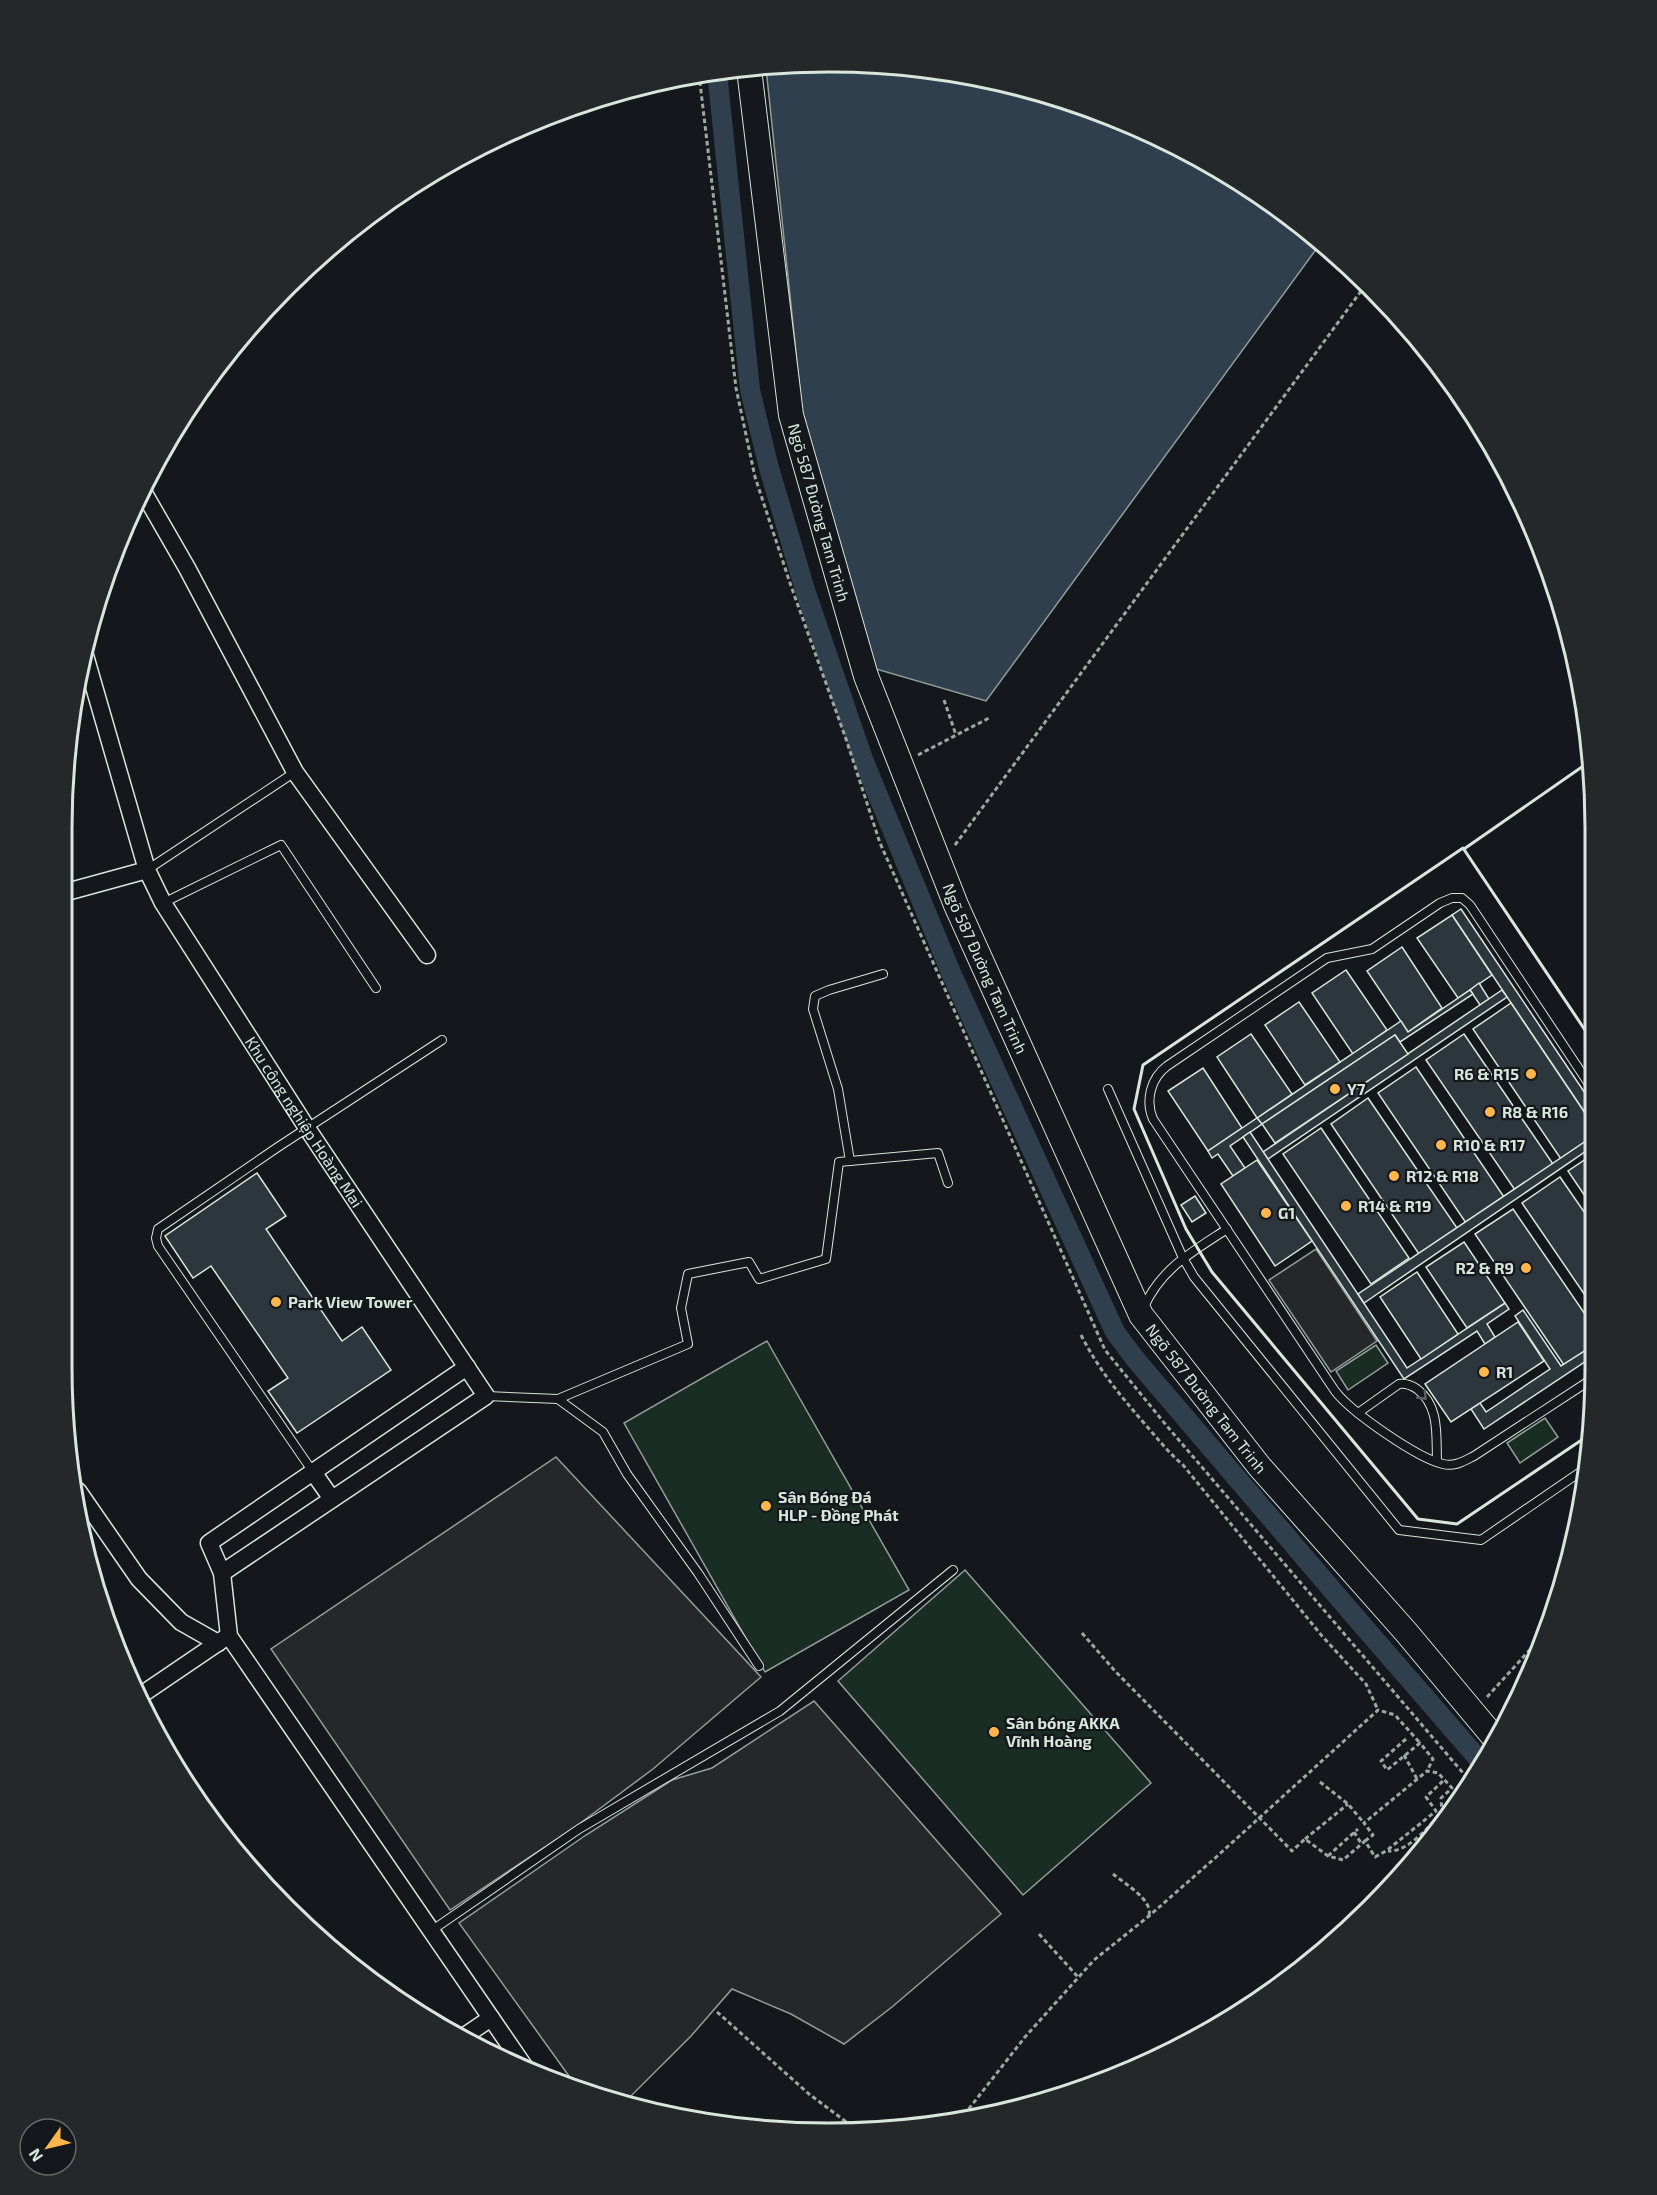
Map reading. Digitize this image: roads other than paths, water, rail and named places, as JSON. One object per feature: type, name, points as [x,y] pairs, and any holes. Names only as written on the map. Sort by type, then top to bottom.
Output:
[{"type":"street","name":"Ngõ 587 Đường Tam Trinh","points":[[750,76],[790,415],[866,676],[940,865],[1141,1315],[1259,1466],[1406,1632],[1490,1733]]},
{"type":"street","points":[[148,499],[187,568],[295,772],[427,955]]},
{"type":"street","name":"Khu công nghiệp Hoàng Mai","points":[[89,671],[147,870],[163,903],[307,1128],[486,1396]]},
{"type":"street","points":[[72,891],[147,870]]},
{"type":"street","points":[[223,1639],[222,1573],[209,1543],[467,1367]]},
{"type":"street","points":[[222,1573],[486,1396]]},
{"type":"street","points":[[313,1472],[332,1500]]},
{"type":"street","points":[[86,1506],[139,1579],[181,1622],[223,1639],[516,2055]]},
{"type":"street","points":[[146,1692],[223,1639]]},
{"type":"street","points":[[470,2032],[491,2018]]},
{"type":"lane","points":[[147,870],[295,772]]},
{"type":"lane","points":[[163,903],[281,845],[376,988]]},
{"type":"lane","points":[[1584,1384],[1474,1456],[1451,1465],[1437,1461],[1399,1442],[1358,1413],[1335,1391],[1153,1119],[1148,1108],[1150,1094],[1159,1072],[1327,958],[1372,949],[1440,903],[1452,898],[1462,898],[1470,905],[1585,1078]]},
{"type":"lane","points":[[850,1161],[838,1089],[813,1009],[815,996],[883,974]]},
{"type":"lane","points":[[313,1472],[165,1256],[156,1238],[158,1229],[442,1040]]},
{"type":"lane","points":[[1108,1089],[1183,1258],[1194,1277],[1399,1530],[1481,1540],[1577,1475]]},
{"type":"lane","points":[[486,1396],[558,1399],[688,1344],[681,1308],[688,1274],[749,1262],[759,1279],[826,1259],[839,1162],[938,1153],[948,1183]]},
{"type":"lane","points":[[1141,1315],[1151,1290],[1183,1258],[1227,1229]]},
{"type":"lane","points":[[1358,1413],[1399,1384],[1405,1383],[1415,1388],[1432,1405],[1435,1415],[1437,1461]]},
{"type":"lane","points":[[558,1399],[603,1432],[627,1474],[698,1573],[759,1666]]},
{"type":"lane","points":[[431,1931],[579,1829],[780,1711],[953,1570]]},
{"type":"water","points":[[828,72],[927,78],[1024,98],[1072,112],[1163,150],[1207,173],[1249,199],[1315,250],[986,701],[876,669],[804,428],[767,75]]},
{"type":"waterway","points":[[718,80],[750,390],[769,468],[806,593],[863,759],[952,975],[1115,1332],[1136,1360],[1477,1757]]},
{"type":"place","name":"R6 & R15","points":[[1531,1074]]},
{"type":"place","name":"Y7","points":[[1335,1089]]},
{"type":"place","name":"R8 & R16","points":[[1490,1112]]},
{"type":"place","name":"R10 & R17","points":[[1441,1145]]},
{"type":"place","name":"R12 & R18","points":[[1394,1176]]},
{"type":"place","name":"R14 & R19","points":[[1346,1206]]},
{"type":"place","name":"G1","points":[[1266,1213]]},
{"type":"place","name":"R2 & R9","points":[[1526,1268]]},
{"type":"place","name":"Park View Tower","points":[[276,1302]]},
{"type":"place","name":"R1","points":[[1484,1372]]},
{"type":"place","name":"Sân Bóng Đá HLP - Đồng Phát","points":[[766,1506]]},
{"type":"place","name":"Sân bóng AKKA Vĩnh Hoàng","points":[[994,1732]]}]
